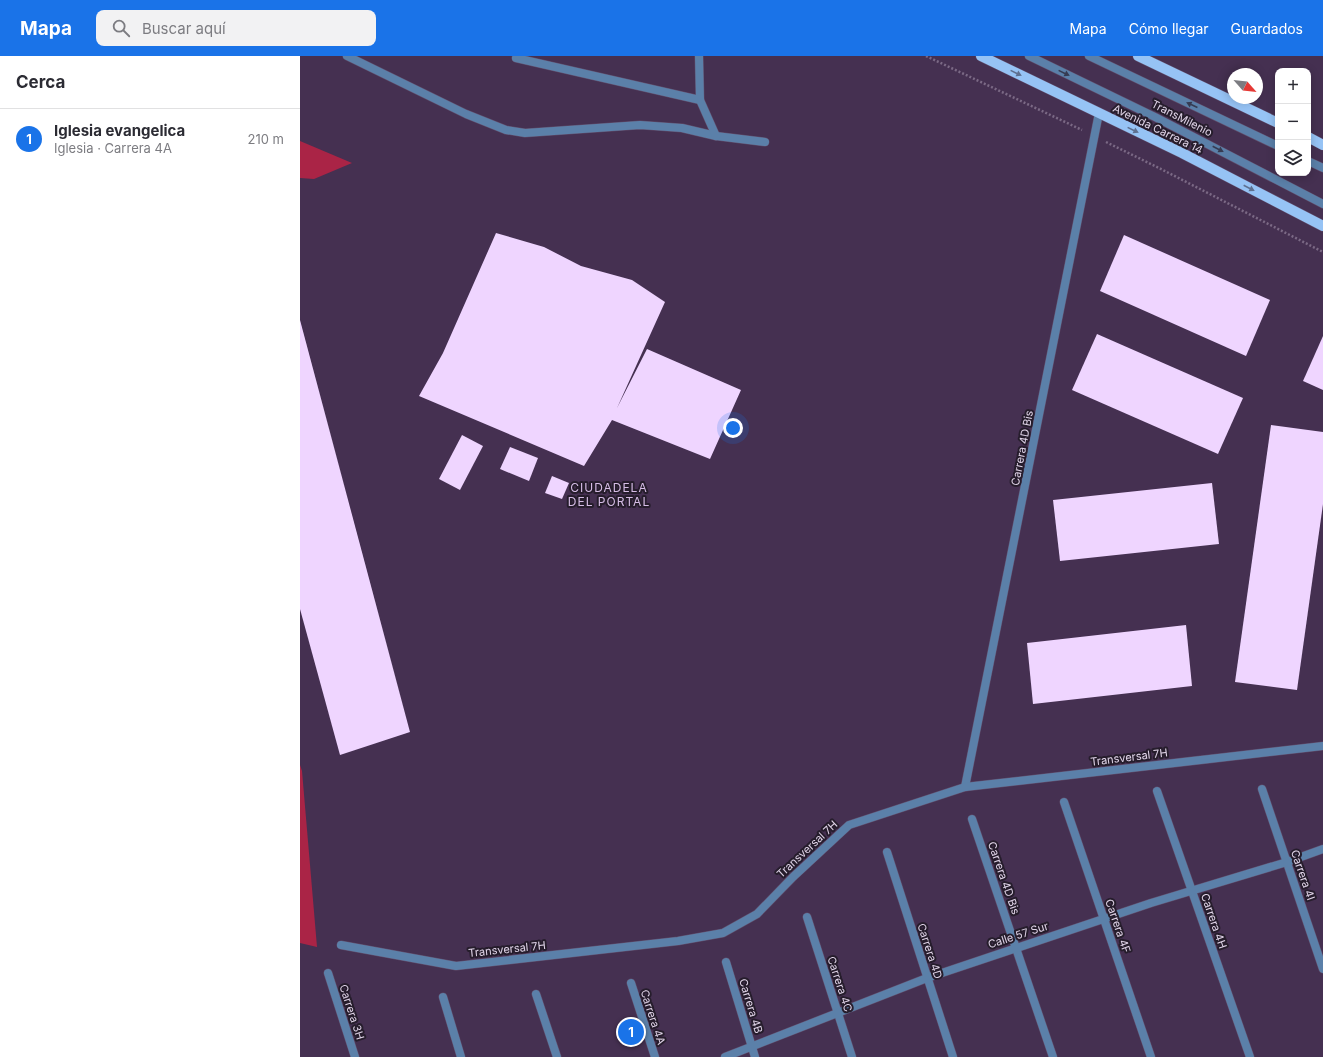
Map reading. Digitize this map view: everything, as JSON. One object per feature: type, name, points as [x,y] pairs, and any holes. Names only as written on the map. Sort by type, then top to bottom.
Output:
[{"type":"main road","name":"Avenida Carrera 14","points":[[981,56],[1182,153],[1323,226]]},
{"type":"main road","points":[[1138,56],[1275,122]]},
{"type":"main road","points":[[1311,138],[1323,144]]},
{"type":"street","points":[[347,56],[466,114],[506,130],[525,133],[640,125],[682,128],[716,136],[765,142]]},
{"type":"street","points":[[698,56],[700,100],[716,136]]},
{"type":"street","name":"TransMilenio","points":[[1029,56],[1155,117],[1323,204]]},
{"type":"street","name":"TransMilenio","points":[[1089,56],[1275,145]]},
{"type":"street","points":[[516,58],[700,100]]},
{"type":"street","name":"Carrera 4D Bis","points":[[965,787],[1099,113]]},
{"type":"street","points":[[1311,162],[1323,168]]},
{"type":"street","name":"Transversal 7H","points":[[341,945],[456,966],[678,941],[723,933],[756,914],[849,825],[965,787],[1323,746]]},
{"type":"street","name":"Carrera 4I","points":[[1262,789],[1323,969]]},
{"type":"street","name":"Carrera 4H","points":[[1157,791],[1250,1057]]},
{"type":"street","name":"Carrera 4F","points":[[1064,802],[1151,1057]]},
{"type":"street","name":"Carrera 4D Bis","points":[[972,819],[1053,1057]]},
{"type":"street","name":"Calle 57 Sur","points":[[725,1057],[927,978],[1104,918],[1287,862],[1323,849]]},
{"type":"street","name":"Carrera 4D","points":[[887,852],[953,1057]]},
{"type":"street","name":"Carrera 4C","points":[[807,917],[852,1057]]},
{"type":"street","name":"Carrera 4B","points":[[726,962],[755,1057]]},
{"type":"street","name":"Carrera 3H","points":[[328,973],[355,1057]]},
{"type":"street","name":"Carrera 4A","points":[[631,983],[655,1057]]},
{"type":"street","points":[[536,994],[556,1057]]},
{"type":"street","points":[[442,997],[461,1057]]},
{"type":"path","points":[[926,56],[1159,168],[1323,252]]},
{"type":"shaded area","points":[[300,141],[352,163],[314,179],[300,178]]},
{"type":"shaded area","points":[[300,765],[302,771],[317,947],[300,943]]},
{"type":"building","points":[[496,233],[544,247],[581,266],[632,280],[665,302],[617,408],[647,349],[741,390],[710,459],[612,420],[584,466],[419,396],[443,353]]},
{"type":"building","points":[[1124,235],[1270,300],[1246,356],[1100,291]]},
{"type":"building","points":[[300,320],[410,732],[340,755],[300,609]]},
{"type":"building","points":[[1097,334],[1243,398],[1218,454],[1072,390]]},
{"type":"building","points":[[1323,336],[1323,390],[1303,381]]},
{"type":"building","points":[[1271,425],[1323,432],[1323,504],[1297,690],[1235,682]]},
{"type":"building","points":[[462,435],[483,446],[460,490],[439,479]]},
{"type":"building","points":[[510,447],[538,458],[529,481],[500,469]]},
{"type":"building","points":[[552,476],[569,483],[562,499],[545,493]]},
{"type":"building","points":[[1212,483],[1219,544],[1060,561],[1053,500]]},
{"type":"building","points":[[1186,625],[1192,686],[1033,704],[1027,643]]},
{"type":"place","name":"Iglesia evangelica","points":[[631,1032]]},
{"type":"district","name":"CIUDADELA DEL PORTAL","points":[[609,494]]}]
